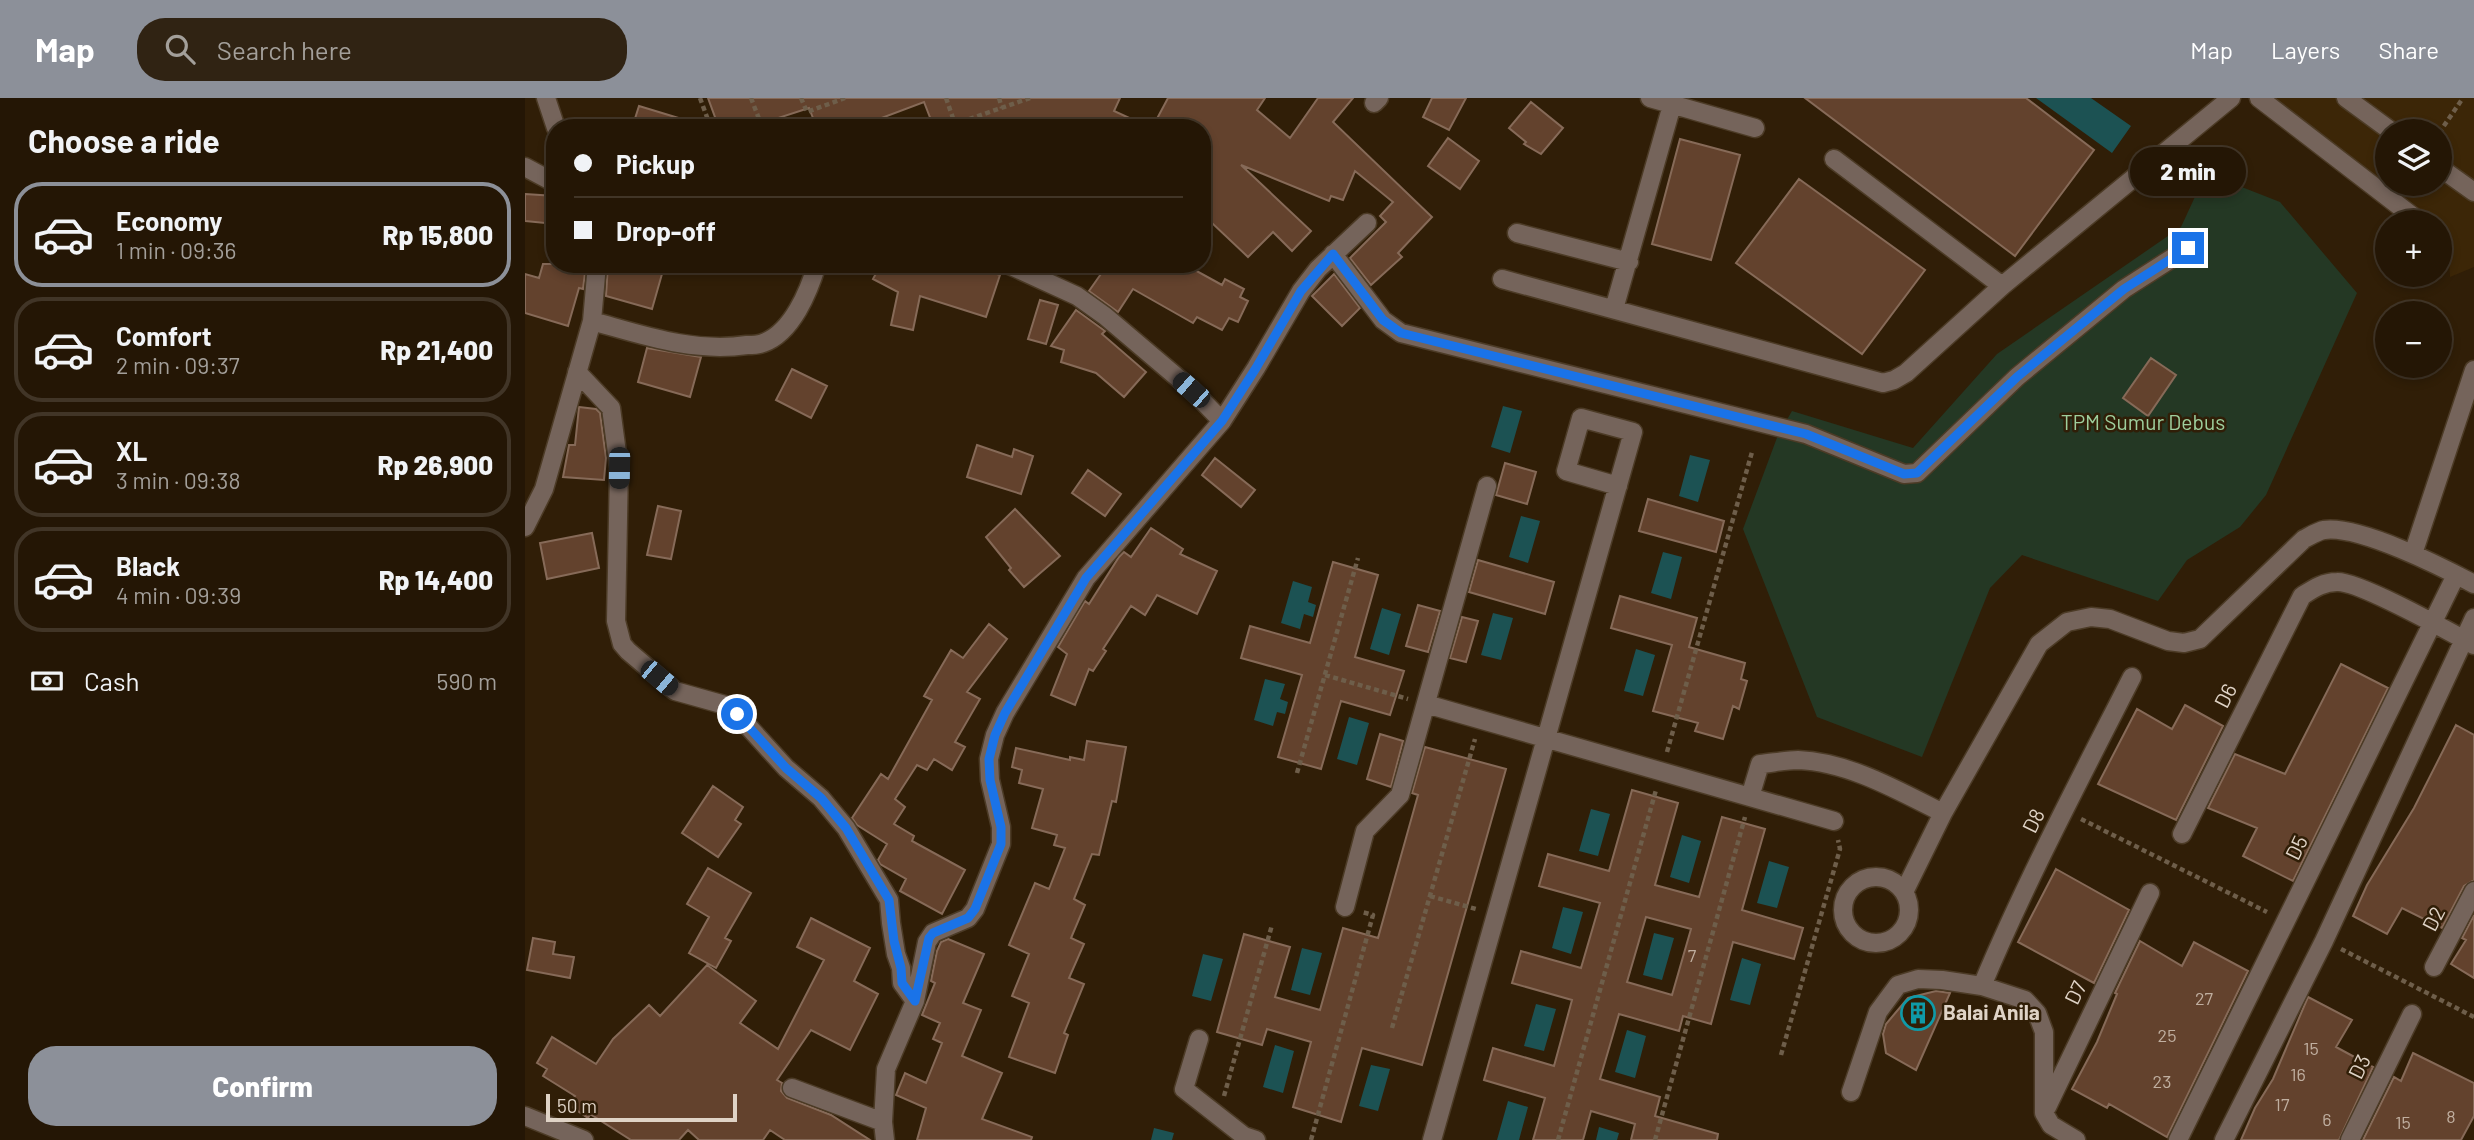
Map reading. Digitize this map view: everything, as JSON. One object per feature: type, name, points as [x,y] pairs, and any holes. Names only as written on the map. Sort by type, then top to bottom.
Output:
[{"type":"street","points":[[546,98],[553,119]]},
{"type":"street","points":[[1650,98],[1755,128]]},
{"type":"street","points":[[1502,279],[1883,383],[1906,373],[2002,286],[2231,98]]},
{"type":"street","points":[[2259,98],[2404,210]]},
{"type":"street","points":[[2346,98],[2375,119]]},
{"type":"street","points":[[1614,309],[1672,105]]},
{"type":"street","points":[[1834,159],[2002,286]]},
{"type":"street","points":[[525,167],[546,178]]},
{"type":"street","points":[[2452,176],[2474,192]]},
{"type":"street","points":[[792,1088],[884,1131],[886,1069],[915,1001],[929,938],[933,933],[968,918],[975,909],[1001,844],[1001,827],[990,780],[989,759],[995,735],[1005,713],[1086,578],[1222,421],[1301,291],[1333,254],[1367,223]]},
{"type":"street","points":[[1517,233],[1629,262]]},
{"type":"street","points":[[1333,254],[1383,320],[1401,333],[1806,434],[1904,474],[1917,473],[2017,377],[2124,289],[2188,248]]},
{"type":"street","points":[[525,527],[544,489],[592,321],[596,273]]},
{"type":"street","points":[[592,321],[689,346],[725,348],[764,343],[785,327],[802,300],[813,273]]},
{"type":"street","points":[[1027,273],[1077,296],[1105,316],[1191,390],[1222,421]]},
{"type":"street","points":[[2413,554],[2474,370]]},
{"type":"street","points":[[577,372],[611,408],[619,468],[617,621],[622,644],[675,691],[725,705],[737,714],[786,768],[821,798],[840,820],[889,900],[902,983],[915,1001]]},
{"type":"street","points":[[1345,907],[1365,831],[1400,795],[1487,486]]},
{"type":"street","points":[[1432,1140],[1618,486]]},
{"type":"street","points":[[1904,892],[1943,813],[2039,644],[2067,622],[2091,617],[2110,619],[2168,641],[2184,643],[2200,639],[2304,539],[2323,530],[2346,530],[2413,554],[2474,584]]},
{"type":"street","name":"D5","points":[[2178,1140],[2456,575]]},
{"type":"street","name":"D6","points":[[2182,834],[2302,596],[2319,585],[2339,581],[2363,589],[2431,623]]},
{"type":"street","points":[[2224,1140],[2469,643],[2474,618]]},
{"type":"street","points":[[2431,623],[2469,643]]},
{"type":"street","name":"D8","points":[[1982,986],[2064,811],[2132,677]]},
{"type":"street","points":[[1426,704],[1834,821]]},
{"type":"street","points":[[1750,797],[1760,764],[1799,760],[1832,766],[1874,780],[1943,813]]},
{"type":"street","name":"D2","points":[[2434,967],[2474,891]]},
{"type":"street","name":"D7","points":[[2044,1113],[2150,893]]},
{"type":"street","points":[[1851,1091],[1878,1012],[1898,985],[1918,979],[1942,979],[1982,986],[2025,1000],[2037,1013],[2044,1032],[2044,1113],[2050,1125],[2076,1140]]},
{"type":"street","name":"D3","points":[[2350,1140],[2412,1014]]},
{"type":"street","points":[[1199,1039],[1184,1089],[1244,1136],[1256,1140]]},
{"type":"street","points":[[525,1116],[584,1140]]},
{"type":"path","points":[[700,98],[708,119]]},
{"type":"path","points":[[751,98],[759,119]]},
{"type":"path","points":[[801,98],[807,112],[845,98]]},
{"type":"path","points":[[946,98],[953,119]]},
{"type":"path","points":[[999,98],[1002,108]]},
{"type":"path","points":[[970,119],[1030,98]]},
{"type":"path","points":[[2449,119],[2463,98]]},
{"type":"path","points":[[1558,1140],[1752,452]]},
{"type":"path","points":[[1297,773],[1358,558]]},
{"type":"path","points":[[1325,675],[1426,704]]},
{"type":"path","points":[[1392,1028],[1480,719]]},
{"type":"path","points":[[1654,1140],[1750,797]]},
{"type":"path","points":[[1781,1055],[1840,849],[1834,821]]},
{"type":"path","points":[[1430,896],[1496,914]]},
{"type":"path","points":[[1311,1140],[1373,915]]},
{"type":"path","points":[[1218,1116],[1272,925]]},
{"type":"shaded area","points":[[2256,98],[2474,98],[2474,267],[2452,276],[2452,210],[2413,210],[2394,196],[2452,196],[2452,119],[2375,119],[2375,183]]},
{"type":"green space","name":"TPM Sumur Debus","points":[[2206,173],[2280,202],[2357,293],[2266,495],[2240,527],[2187,560],[2158,601],[2022,555],[1990,588],[1922,757],[1817,717],[1743,529],[1778,435],[1792,411],[1913,448],[1997,354],[2181,227]]},
{"type":"water","points":[[2036,98],[2091,98],[2131,126],[2112,153]]},
{"type":"water","points":[[1503,406],[1522,411],[1510,453],[1491,447]]},
{"type":"water","points":[[1690,455],[1710,460],[1698,502],[1679,496]]},
{"type":"water","points":[[1521,516],[1540,521],[1528,563],[1509,557]]},
{"type":"water","points":[[1663,552],[1682,557],[1671,599],[1651,593]]},
{"type":"water","points":[[1293,581],[1312,587],[1308,602],[1316,605],[1313,617],[1304,614],[1300,629],[1281,623]]},
{"type":"water","points":[[1382,608],[1401,614],[1389,655],[1370,649]]},
{"type":"water","points":[[1493,613],[1513,618],[1501,660],[1481,655]]},
{"type":"water","points":[[1636,649],[1655,655],[1643,696],[1624,691]]},
{"type":"water","points":[[1265,679],[1285,684],[1280,699],[1288,702],[1285,714],[1277,712],[1273,726],[1254,720]]},
{"type":"water","points":[[1349,717],[1369,723],[1357,765],[1337,759]]},
{"type":"water","points":[[1591,809],[1610,814],[1598,856],[1579,851]]},
{"type":"water","points":[[1682,835],[1701,841],[1689,883],[1670,877]]},
{"type":"water","points":[[1769,861],[1789,867],[1777,908],[1757,903]]},
{"type":"water","points":[[1563,907],[1583,912],[1571,954],[1552,948]]},
{"type":"water","points":[[1654,933],[1674,938],[1662,980],[1643,975]]},
{"type":"water","points":[[1302,948],[1322,953],[1310,995],[1291,990]]},
{"type":"water","points":[[1203,954],[1223,959],[1211,1001],[1192,996]]},
{"type":"water","points":[[1742,958],[1761,964],[1750,1005],[1730,1000]]},
{"type":"water","points":[[1536,1004],[1556,1009],[1544,1051],[1524,1046]]},
{"type":"water","points":[[1627,1030],[1646,1036],[1635,1078],[1615,1072]]},
{"type":"water","points":[[1275,1045],[1294,1051],[1283,1093],[1263,1087]]},
{"type":"water","points":[[1371,1065],[1390,1069],[1378,1111],[1359,1106]]},
{"type":"water","points":[[1508,1101],[1528,1107],[1519,1140],[1497,1140]]},
{"type":"water","points":[[1599,1127],[1619,1133],[1617,1140],[1596,1140]]},
{"type":"water","points":[[1154,1128],[1174,1133],[1172,1140],[1151,1140]]},
{"type":"building","points":[[708,98],[1120,98],[1114,111],[1131,119],[931,119],[924,102],[879,119],[813,119],[809,108],[777,119],[716,119]]},
{"type":"building","points":[[1168,98],[1265,98],[1257,110],[1290,138],[1318,98],[1353,98],[1333,122],[1432,217],[1398,253],[1402,257],[1371,285],[1350,258],[1386,222],[1380,216],[1393,202],[1355,171],[1343,200],[1331,196],[1329,201],[1241,165],[1311,231],[1292,251],[1273,232],[1248,257],[1211,222],[1211,119],[1157,119]]},
{"type":"building","points":[[1432,98],[1466,98],[1449,130],[1423,117]]},
{"type":"building","points":[[1805,98],[2026,98],[2094,150],[2015,256]]},
{"type":"building","points":[[1531,102],[1563,128],[1541,154],[1524,144],[1526,142],[1509,128]]},
{"type":"building","points":[[639,106],[682,119],[635,119]]},
{"type":"building","points":[[1448,138],[1479,161],[1460,189],[1428,166]]},
{"type":"building","points":[[1680,139],[1740,155],[1711,260],[1652,244]]},
{"type":"building","points":[[1799,179],[1925,270],[1862,354],[1736,263]]},
{"type":"building","points":[[525,194],[546,195],[546,223],[525,221]]},
{"type":"building","points":[[543,264],[546,264],[546,273],[585,273],[583,289],[579,288],[568,326],[525,313],[525,274],[539,278]]},
{"type":"building","points":[[607,273],[662,274],[652,309],[606,296]]},
{"type":"building","points":[[876,273],[1000,275],[986,317],[920,296],[913,330],[891,325],[898,292],[873,279]]},
{"type":"building","points":[[1102,273],[1200,273],[1222,285],[1225,279],[1244,289],[1240,297],[1248,301],[1238,322],[1229,318],[1222,330],[1197,317],[1193,323],[1133,289],[1118,312],[1089,291]]},
{"type":"building","points":[[1334,274],[1360,308],[1342,326],[1312,296]]},
{"type":"building","points":[[1040,300],[1058,305],[1046,344],[1028,339]]},
{"type":"building","points":[[1076,310],[1105,331],[1102,334],[1146,372],[1124,397],[1096,373],[1061,362],[1064,350],[1051,346]]},
{"type":"building","points":[[647,348],[701,357],[690,397],[638,382]]},
{"type":"building","points":[[2151,358],[2176,375],[2148,416],[2123,398]]},
{"type":"building","points":[[792,369],[827,386],[811,418],[776,400]]},
{"type":"building","points":[[579,407],[596,409],[600,413],[606,458],[604,480],[563,477],[569,445],[575,445]]},
{"type":"building","points":[[977,445],[1012,457],[1014,449],[1033,456],[1021,494],[967,477]]},
{"type":"building","points":[[1215,458],[1255,490],[1241,507],[1202,475]]},
{"type":"building","points":[[1505,463],[1536,472],[1527,504],[1496,495]]},
{"type":"building","points":[[1088,470],[1121,494],[1105,516],[1072,493]]},
{"type":"building","points":[[1648,499],[1724,521],[1716,552],[1639,531]]},
{"type":"building","points":[[658,506],[681,511],[671,559],[647,555]]},
{"type":"building","points":[[1015,509],[1060,556],[1024,587],[986,537]]},
{"type":"building","points":[[1151,528],[1183,549],[1180,554],[1217,571],[1197,614],[1157,595],[1145,615],[1131,606],[1103,649],[1106,651],[1093,671],[1089,669],[1075,705],[1051,695],[1067,654],[1058,647],[1085,601],[1089,604],[1119,557],[1124,552],[1131,557]]},
{"type":"building","points":[[592,533],[599,568],[547,579],[540,543]]},
{"type":"building","points":[[1478,560],[1554,582],[1545,614],[1469,592]]},
{"type":"building","points":[[1333,562],[1378,575],[1355,657],[1404,671],[1390,715],[1341,701],[1321,769],[1278,757],[1302,675],[1241,658],[1250,626],[1310,643]]},
{"type":"building","points":[[1620,596],[1697,618],[1689,647],[1745,663],[1741,679],[1747,681],[1739,709],[1733,706],[1723,739],[1695,731],[1698,723],[1653,711],[1672,645],[1611,628]]},
{"type":"building","points":[[1418,605],[1440,611],[1428,652],[1406,646]]},
{"type":"building","points":[[1462,617],[1478,621],[1466,662],[1450,658]]},
{"type":"building","points":[[989,624],[1007,639],[967,692],[980,699],[955,742],[965,747],[952,770],[934,759],[927,770],[917,765],[895,799],[905,807],[894,824],[914,836],[912,841],[965,870],[942,914],[900,891],[906,879],[880,864],[878,860],[887,844],[857,825],[852,818],[881,774],[888,779],[932,700],[924,696],[951,650],[963,658]]},
{"type":"building","points":[[2341,664],[2388,688],[2293,881],[2243,856],[2257,828],[2208,808],[2235,754],[2285,774]]},
{"type":"building","points":[[2185,705],[2223,726],[2176,820],[2098,784],[2137,709],[2172,729]]},
{"type":"building","points":[[2456,725],[2474,735],[2474,880],[2464,886],[2442,928],[2402,908],[2387,934],[2353,916],[2367,885],[2414,808]]},
{"type":"building","points":[[1380,734],[1403,741],[1391,787],[1367,779]]},
{"type":"building","points":[[1087,741],[1126,747],[1116,802],[1112,801],[1099,855],[1092,854],[1074,899],[1085,905],[1071,938],[1084,944],[1069,978],[1084,984],[1064,1033],[1068,1035],[1055,1073],[1009,1057],[1029,1003],[1012,996],[1029,954],[1009,945],[1035,883],[1049,889],[1065,848],[1054,845],[1057,835],[1032,828],[1043,789],[1019,783],[1022,770],[1012,767],[1016,748],[1070,760],[1070,757],[1084,760]]},
{"type":"building","points":[[1425,747],[1506,769],[1422,1065],[1362,1048],[1341,1122],[1293,1107],[1311,1042],[1267,1029],[1262,1045],[1217,1032],[1244,934],[1290,947],[1275,997],[1320,1010],[1343,928],[1378,938],[1418,795],[1412,793]]},
{"type":"building","points":[[713,786],[743,807],[735,820],[741,824],[718,857],[682,833]]},
{"type":"building","points":[[1632,790],[1678,803],[1655,885],[1699,897],[1722,817],[1765,829],[1742,910],[1803,928],[1794,959],[1733,942],[1711,1024],[1683,1016],[1679,1031],[1619,1014],[1600,1079],[1660,1097],[1655,1116],[1718,1134],[1717,1140],[1631,1140],[1635,1124],[1591,1111],[1583,1140],[1533,1140],[1545,1098],[1484,1080],[1493,1048],[1554,1066],[1572,1000],[1512,983],[1521,951],[1581,968],[1600,903],[1539,886],[1548,854],[1609,871]],"holes":[[[1646,917],[1691,929],[1672,995],[1627,982]]]},
{"type":"building","points":[[708,868],[751,893],[725,938],[731,941],[716,968],[689,953],[709,917],[687,904]]},
{"type":"building","points":[[2056,869],[2129,910],[2094,983],[2018,942]]},
{"type":"building","points":[[2474,915],[2474,978],[2451,964],[2466,940],[2462,938]]},
{"type":"building","points":[[811,918],[870,948],[854,981],[878,994],[850,1050],[811,1030],[777,1080],[782,1083],[781,1091],[787,1098],[831,1115],[870,1140],[785,1140],[770,1130],[763,1140],[699,1140],[688,1130],[679,1140],[631,1140],[590,1114],[588,1118],[569,1105],[575,1096],[543,1076],[547,1069],[537,1063],[552,1037],[596,1064],[613,1039],[649,1005],[660,1016],[707,965],[756,1001],[740,1023],[778,1049],[824,960],[797,947]]},
{"type":"building","points":[[533,938],[555,942],[553,954],[574,957],[570,978],[527,970]]},
{"type":"building","points":[[948,939],[984,954],[963,1003],[981,1010],[962,1056],[1002,1073],[982,1119],[1032,1137],[1031,1140],[917,1140],[926,1108],[896,1095],[905,1073],[926,1083],[942,1043],[933,1039],[940,1023],[922,1015],[935,983],[931,981],[937,951],[941,942]]},
{"type":"building","points":[[2140,941],[2182,966],[2194,942],[2248,971],[2167,1137],[2109,1104],[2107,1108],[2072,1089],[2097,1042],[2117,994],[2115,993]]},
{"type":"building","name":"Balai Anila","points":[[1936,991],[1950,993],[1916,1070],[1886,1053],[1883,1034],[1886,1024],[1908,998]]},
{"type":"building","points":[[2308,997],[2352,1020],[2336,1047],[2373,1067],[2339,1140],[2241,1140],[2255,1108],[2273,1079]]},
{"type":"building","points":[[2413,1053],[2474,1083],[2474,1116],[2461,1140],[2363,1140],[2394,1077],[2401,1081]]},
{"type":"place","name":"Balai Anila","points":[[1918,1013]]},
{"type":"route","points":[[737,714],[786,768],[821,798],[846,828],[889,900],[902,983],[915,1001],[929,938],[933,933],[968,918],[975,909],[1001,844],[1001,827],[990,780],[989,759],[995,735],[1005,713],[1086,578],[1222,421],[1301,291],[1333,254],[1383,320],[1401,333],[1806,434],[1904,474],[1917,473],[2017,377],[2124,289],[2188,248]]}]
